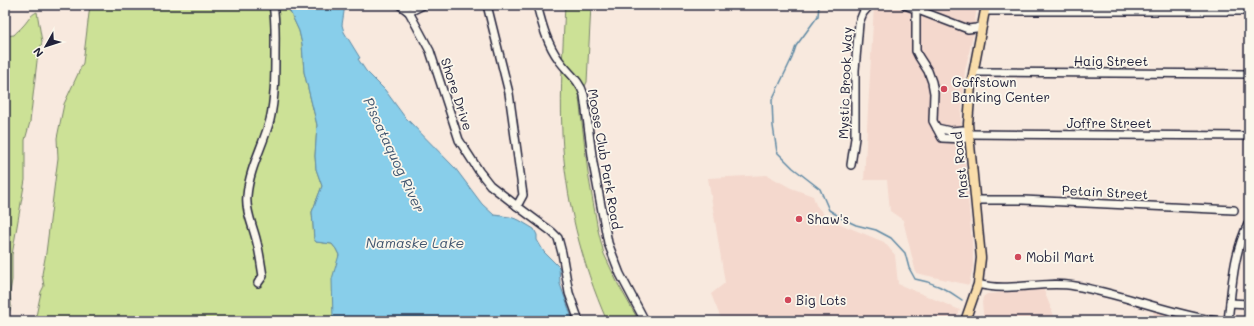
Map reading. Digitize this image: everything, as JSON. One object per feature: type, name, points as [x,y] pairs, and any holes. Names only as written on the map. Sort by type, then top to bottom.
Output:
[{"type":"main road","name":"Mast Road","points":[[965,321],[978,284],[980,247],[968,134],[969,105],[973,72],[986,8]]},
{"type":"street","points":[[258,283],[263,276],[260,256],[248,211],[247,198],[249,178],[269,122],[274,102],[275,36],[273,5]]},
{"type":"street","points":[[400,5],[409,12],[423,5]]},
{"type":"street","points":[[487,5],[510,100],[523,195],[517,206],[558,238],[569,293],[579,321]]},
{"type":"street","name":"Moose Club Park Road","points":[[537,5],[546,35],[554,53],[579,82],[582,88],[593,163],[608,243],[620,274],[645,321]]},
{"type":"street","name":"Mystic Brook Way","points":[[851,165],[855,138],[855,70],[859,23],[862,13],[870,5]]},
{"type":"street","points":[[905,5],[968,29],[983,25]]},
{"type":"street","points":[[986,8],[1249,11]]},
{"type":"street","points":[[916,9],[916,51],[928,71],[932,82],[934,93],[933,121],[942,138],[962,139],[968,134],[963,130],[950,131],[937,128]]},
{"type":"street","name":"Shore Drive","points":[[409,12],[434,62],[459,140],[490,185],[517,206]]},
{"type":"street","name":"Haig Street","points":[[973,72],[1249,74]]},
{"type":"street","name":"Joffre Street","points":[[968,134],[1249,136]]},
{"type":"street","name":"Petain Street","points":[[976,200],[1023,200],[1234,210]]},
{"type":"street","points":[[1228,321],[1232,280],[1237,252],[1249,222]]},
{"type":"street","points":[[978,284],[992,287],[1048,284],[1074,285],[1186,318],[1217,321]]},
{"type":"street","points":[[1230,303],[1249,304]]},
{"type":"shaded area","points":[[874,5],[977,5],[974,30],[965,71],[961,119],[973,252],[973,267],[969,285],[916,273],[903,220],[890,211],[887,180],[864,180]]},
{"type":"shaded area","points":[[767,175],[791,188],[813,196],[816,205],[828,219],[884,242],[895,255],[898,284],[960,310],[956,321],[722,321],[711,294],[725,283],[708,178]]},
{"type":"shaded area","points":[[1043,288],[1056,321],[984,321],[982,303],[983,297],[987,294]]},
{"type":"shaded area","points":[[1153,310],[1196,320],[1200,321],[1155,321]]},
{"type":"green space","points":[[90,5],[287,5],[299,31],[302,44],[304,72],[317,125],[315,156],[316,169],[322,186],[312,212],[314,239],[316,242],[332,244],[339,255],[333,321],[35,321],[41,292],[44,286],[42,274],[58,158],[57,138],[64,104],[83,63]]},
{"type":"green space","points":[[565,5],[591,5],[587,82],[579,98],[588,173],[598,230],[604,254],[618,284],[639,321],[607,321],[589,276],[576,229],[567,182],[561,117]]},
{"type":"green space","points":[[37,12],[42,42],[37,61],[30,122],[25,140],[25,180],[12,255],[12,280],[10,292],[11,306],[7,321],[5,321],[5,36],[14,35],[31,16]]},
{"type":"water","name":"Namaske Lake","points":[[287,5],[345,5],[342,25],[344,32],[366,71],[385,90],[404,116],[455,168],[482,204],[494,215],[519,220],[534,229],[537,235],[537,240],[544,252],[559,267],[560,284],[573,321],[333,321],[332,279],[339,255],[332,244],[316,242],[314,239],[312,212],[322,186],[316,169],[315,156],[317,125],[304,72],[302,44],[299,31]]},
{"type":"waterway","points":[[819,5],[818,16],[796,46],[792,58],[772,100],[773,126],[777,152],[793,168],[820,189],[829,210],[856,225],[876,230],[891,238],[905,253],[909,268],[915,279],[940,286],[962,300]]},
{"type":"waterway","points":[[980,321],[981,316]]},
{"type":"place","name":"Goffstown Banking Center","points":[[944,89]]},
{"type":"place","name":"Shaw's","points":[[799,219]]},
{"type":"place","name":"Mobil Mart","points":[[1018,257]]},
{"type":"place","name":"Big Lots","points":[[788,300]]},
{"type":"water label","name":"Piscataquog River","points":[[394,155]]}]
